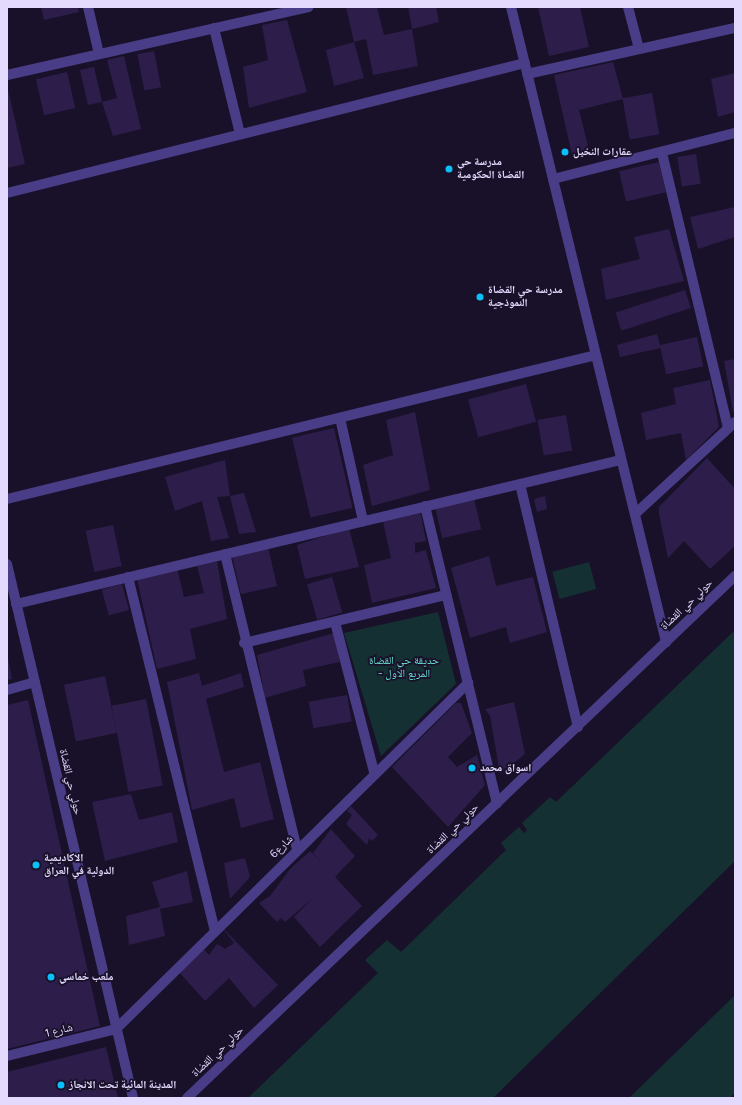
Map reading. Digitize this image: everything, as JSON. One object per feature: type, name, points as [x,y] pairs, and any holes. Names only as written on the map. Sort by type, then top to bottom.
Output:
[{"type":"street","points":[[88,7],[100,54]]},
{"type":"street","points":[[511,7],[666,642]]},
{"type":"street","points":[[628,7],[639,49]]},
{"type":"street","points":[[7,75],[302,8]]},
{"type":"street","points":[[214,28],[240,134]]},
{"type":"street","points":[[527,74],[735,28]]},
{"type":"street","points":[[7,192],[525,63]]},
{"type":"street","points":[[553,179],[662,153],[735,133]]},
{"type":"street","points":[[635,514],[732,425],[662,153]]},
{"type":"street","points":[[7,499],[596,355]]},
{"type":"street","points":[[340,418],[363,521]]},
{"type":"street","points":[[16,604],[621,460]]},
{"type":"street","points":[[520,484],[578,727]]},
{"type":"street","points":[[425,506],[497,803]]},
{"type":"street","points":[[225,554],[244,643],[297,849]]},
{"type":"street","name":"حولي حي القضاة","points":[[7,564],[132,1098]]},
{"type":"street","name":"حولي حي القضاة","points":[[187,1098],[735,576]]},
{"type":"street","points":[[128,577],[215,931]]},
{"type":"street","points":[[244,643],[446,595]]},
{"type":"street","points":[[335,622],[374,772]]},
{"type":"street","points":[[7,690],[35,682]]},
{"type":"street","name":"شارع6","points":[[116,1029],[374,772],[468,683]]},
{"type":"street","name":"شارع 1","points":[[7,1056],[116,1029]]},
{"type":"green space","points":[[589,562],[596,589],[560,599],[552,572]]},
{"type":"green space","name":"حديقة حي القضاة - المربع الاول","points":[[438,612],[456,684],[381,756],[344,633]]},
{"type":"green space","points":[[735,630],[735,861],[493,1098],[248,1098],[378,973],[365,960],[387,940],[401,952],[506,850],[501,843],[519,827],[524,833],[527,830],[522,823],[550,797],[556,802]]},
{"type":"green space","points":[[735,995],[735,1093],[730,1098],[629,1098]]},
{"type":"building","points":[[41,7],[78,7],[79,12],[44,20]]},
{"type":"building","points":[[346,7],[377,7],[384,35],[412,29],[418,66],[373,75],[366,39],[354,42]]},
{"type":"building","points":[[408,7],[436,7],[439,22],[412,29]]},
{"type":"building","points":[[538,7],[580,7],[589,47],[549,56]]},
{"type":"building","points":[[287,20],[307,92],[249,108],[243,67],[268,60],[262,25]]},
{"type":"building","points":[[354,42],[364,78],[334,86],[326,50]]},
{"type":"building","points":[[154,51],[161,87],[144,91],[137,54]]},
{"type":"building","points":[[124,56],[141,129],[113,136],[102,102],[117,98],[107,60]]},
{"type":"building","points":[[613,62],[623,99],[579,110],[589,150],[572,155],[554,75]]},
{"type":"building","points":[[94,67],[102,102],[88,105],[80,70]]},
{"type":"building","points":[[67,72],[75,108],[44,115],[36,79]]},
{"type":"building","points":[[735,73],[735,112],[718,117],[711,79]]},
{"type":"building","points":[[7,85],[25,164],[7,168]]},
{"type":"building","points":[[652,93],[659,134],[630,140],[622,98]]},
{"type":"building","points":[[696,154],[701,184],[682,187],[677,157]]},
{"type":"building","points":[[659,162],[666,192],[626,201],[619,171]]},
{"type":"building","points":[[735,207],[735,237],[698,249],[690,217]]},
{"type":"building","points":[[669,229],[684,281],[606,300],[601,269],[640,259],[634,237]]},
{"type":"building","points":[[685,290],[691,308],[621,331],[616,313]]},
{"type":"building","points":[[657,334],[661,348],[620,357],[617,345]]},
{"type":"building","points":[[697,337],[703,366],[666,374],[660,345]]},
{"type":"building","points":[[735,359],[735,410],[733,412],[724,361]]},
{"type":"building","points":[[710,380],[719,427],[686,460],[681,433],[646,440],[641,413],[676,404],[673,388]]},
{"type":"building","points":[[526,384],[536,422],[478,437],[468,400]]},
{"type":"building","points":[[415,412],[430,490],[372,506],[363,465],[393,455],[386,420]]},
{"type":"building","points":[[566,415],[572,450],[544,455],[537,420]]},
{"type":"building","points":[[334,428],[352,508],[311,518],[292,438]]},
{"type":"building","points":[[707,458],[735,489],[735,546],[710,569],[684,541],[668,558],[659,514],[659,507]]},
{"type":"building","points":[[225,460],[230,496],[217,497],[229,538],[211,541],[202,501],[175,511],[165,477]]},
{"type":"building","points":[[244,493],[256,532],[239,534],[230,496]]},
{"type":"building","points":[[545,496],[547,509],[537,512],[534,499]]},
{"type":"building","points":[[474,498],[481,529],[442,538],[435,507]]},
{"type":"building","points":[[420,510],[426,541],[415,543],[415,553],[426,550],[436,588],[372,603],[364,565],[391,558],[382,517]]},
{"type":"building","points":[[113,525],[122,566],[94,572],[86,531]]},
{"type":"building","points":[[349,528],[359,567],[305,579],[297,545]]},
{"type":"building","points":[[268,547],[277,586],[241,594],[232,555]]},
{"type":"building","points":[[489,556],[496,586],[533,577],[547,632],[510,643],[506,627],[470,638],[451,568]]},
{"type":"building","points":[[217,561],[227,619],[190,629],[196,659],[157,669],[137,579],[177,568],[184,597],[204,593],[197,566]]},
{"type":"building","points":[[332,577],[342,613],[317,620],[307,584]]},
{"type":"building","points":[[122,584],[129,610],[109,616],[102,589]]},
{"type":"building","points":[[334,633],[340,662],[303,670],[306,686],[265,698],[257,655]]},
{"type":"building","points":[[8,657],[12,679],[7,680],[7,658]]},
{"type":"building","points":[[199,673],[202,686],[241,673],[244,687],[206,699],[224,772],[260,762],[274,819],[241,828],[234,798],[192,810],[167,682]]},
{"type":"building","points":[[105,676],[117,733],[76,741],[64,685]]},
{"type":"building","points":[[347,695],[352,722],[313,728],[309,702]]},
{"type":"building","points":[[146,699],[163,785],[128,792],[112,706]]},
{"type":"building","name":"الاكاديمية الدولية في العراق","points":[[28,700],[100,1026],[7,1049],[7,705]]},
{"type":"building","points":[[514,702],[525,754],[500,774],[490,716],[485,709]]},
{"type":"building","points":[[456,703],[461,703],[472,733],[448,757],[457,767],[477,755],[485,785],[448,827],[392,767]]},
{"type":"building","points":[[131,794],[139,820],[172,812],[178,842],[105,861],[92,802]]},
{"type":"building","points":[[351,806],[378,835],[372,841],[369,838],[367,845],[346,824],[352,815],[347,811]]},
{"type":"building","points":[[331,829],[355,856],[335,877],[362,906],[320,947],[294,917],[313,898],[285,922],[281,918],[277,922],[259,903],[270,896],[290,869],[310,851],[323,863],[313,853]]},
{"type":"building","points":[[245,858],[250,877],[230,899],[224,863]]},
{"type":"building","points":[[187,871],[193,902],[160,909],[165,936],[129,945],[126,916],[160,907],[152,882]]},
{"type":"building","points":[[222,927],[278,985],[254,1008],[229,978],[205,1001],[179,972],[203,948],[209,955],[217,944],[225,949],[234,943]]},
{"type":"building","name":"المدينة المائية تحت الانجاز","points":[[106,1047],[118,1098],[7,1098],[7,1072]]},
{"type":"place","name":"عقارات النخيل","points":[[565,152]]},
{"type":"place","name":"مدرسة حي القضاة الحكومية","points":[[449,169]]},
{"type":"place","name":"مدرسة حي القضاة النموذجية","points":[[480,297]]},
{"type":"place","name":"اسواق محمد","points":[[472,768]]},
{"type":"place","name":"الاكاديمية الدولية في العراق","points":[[36,865]]},
{"type":"place","name":"ملعب خماسي","points":[[51,977]]},
{"type":"place","name":"المدينة المائية تحت الانجاز","points":[[61,1085]]}]
